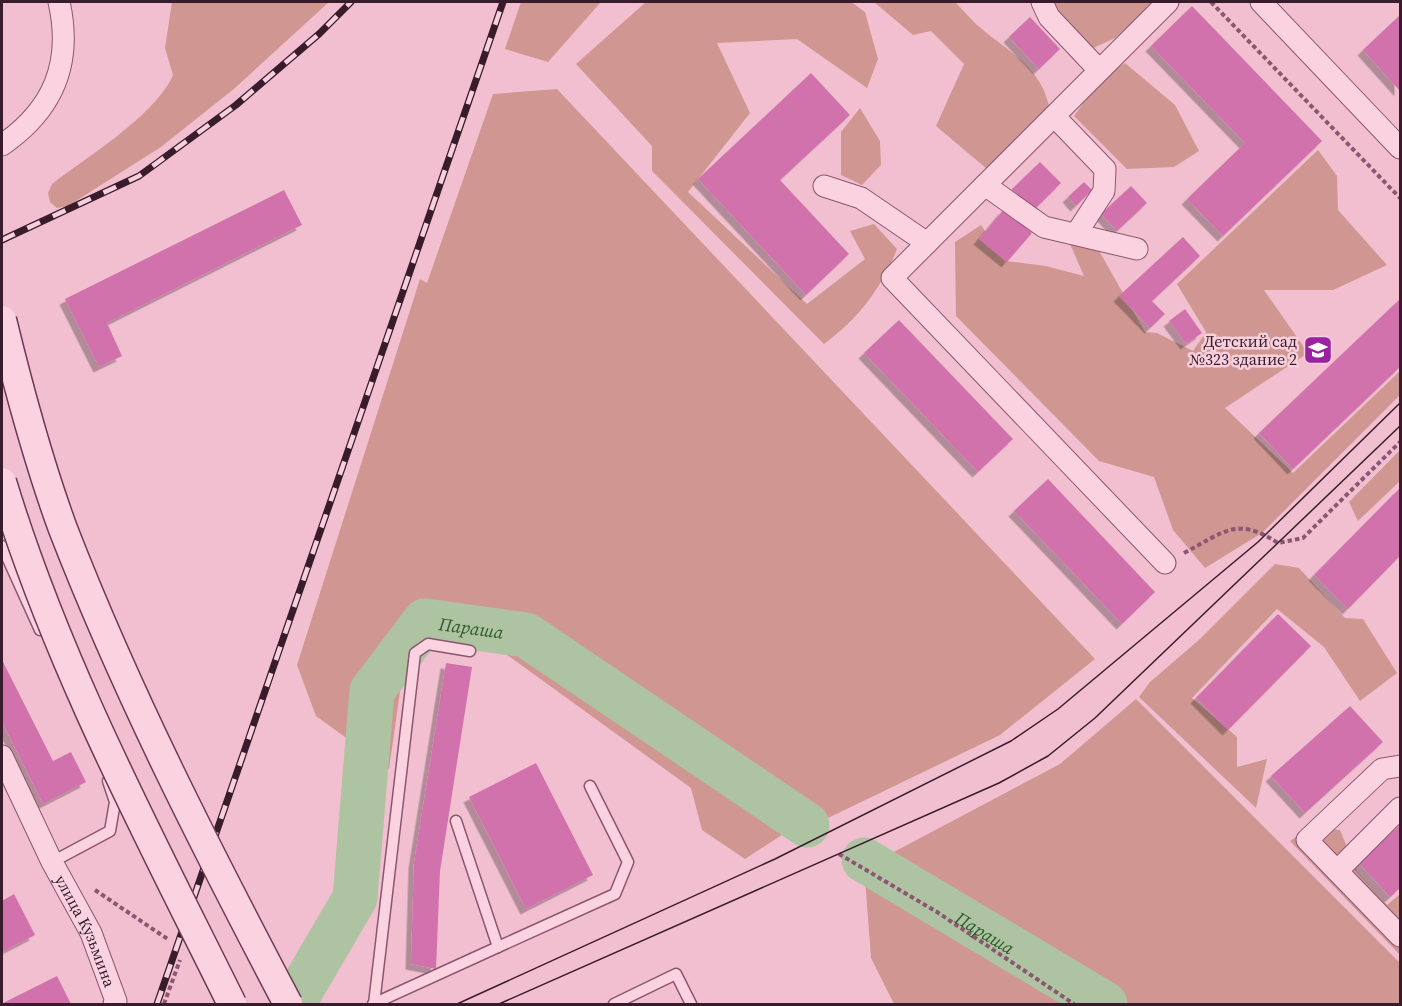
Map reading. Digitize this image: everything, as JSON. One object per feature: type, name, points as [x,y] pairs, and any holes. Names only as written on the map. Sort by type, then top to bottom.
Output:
[{"type":"main road","points":[[2,320],[26,415],[63,527],[104,629],[180,798],[288,1005]]},
{"type":"main road","points":[[2,482],[44,601],[79,684],[124,786],[232,1005]]},
{"type":"street","points":[[2,145],[25,129],[44,107],[57,78],[63,50],[64,23],[59,2]]},
{"type":"street","points":[[1042,2],[1049,17],[1099,70]]},
{"type":"street","points":[[1165,562],[892,278],[1167,2]]},
{"type":"street","points":[[1261,2],[1401,148]]},
{"type":"street","points":[[1054,116],[1105,170],[1104,191],[1076,234]]},
{"type":"street","points":[[985,185],[1044,227],[1137,249]]},
{"type":"street","points":[[824,186],[861,198],[927,243]]},
{"type":"street","name":"улица Кузьмина","points":[[2,756],[52,862],[91,933],[115,1003]]},
{"type":"street","points":[[1401,766],[1382,769],[1307,840],[1401,936]]},
{"type":"street","points":[[1337,871],[1401,808]]},
{"type":"lane","points":[[2,546],[46,643]]},
{"type":"lane","points":[[374,1004],[415,653],[428,644],[470,651]]},
{"type":"lane","points":[[52,862],[110,831],[115,802],[106,772],[61,675]]},
{"type":"lane","points":[[374,1004],[615,894],[628,862],[590,786]]},
{"type":"lane","points":[[456,821],[498,947]]},
{"type":"lane","points":[[614,1005],[676,974],[691,1005]]},
{"type":"path","points":[[1211,2],[1401,198]]},
{"type":"path","points":[[1165,562],[1228,530],[1247,527],[1278,543],[1303,538],[1401,442]]},
{"type":"path","points":[[839,854],[938,912],[1074,1005]]},
{"type":"path","points":[[91,887],[177,945]]},
{"type":"path","points":[[164,1005],[181,955],[187,965]]},
{"type":"shaded area","points":[[172,2],[329,2],[235,88],[161,147],[68,206],[57,208],[50,202],[48,193],[52,184],[136,120],[152,105],[173,75],[165,48]]},
{"type":"shaded area","points":[[521,2],[601,2],[548,62],[505,49]]},
{"type":"shaded area","points":[[646,2],[851,2],[865,12],[878,59],[867,88],[797,39],[717,43],[750,113],[688,192],[807,304],[865,259],[850,231],[874,224],[897,249],[884,277],[868,302],[848,324],[824,344],[652,171],[652,146],[576,64]]},
{"type":"shaded area","points":[[874,2],[955,2],[986,33],[1029,68],[1044,91],[1049,106],[987,169],[936,126],[964,64],[931,31],[913,35]]},
{"type":"shaded area","points":[[1049,2],[1155,2],[1115,38],[1087,51]]},
{"type":"shaded area","points":[[1125,63],[1175,105],[1199,151],[1174,167],[1127,169],[1074,116],[1100,80]]},
{"type":"shaded area","points":[[557,89],[1095,659],[1000,735],[826,819],[817,812],[745,859],[702,830],[691,788],[503,652],[428,632],[404,664],[389,769],[316,716],[297,665],[420,279],[427,283],[493,94]]},
{"type":"shaded area","points":[[860,108],[880,141],[881,165],[862,185],[841,175],[841,132]]},
{"type":"shaded area","points":[[1318,150],[1337,176],[1338,210],[1387,265],[1333,290],[1264,290],[1308,353],[1225,408],[1293,473],[1400,371],[1400,395],[1262,533],[1205,568],[1173,530],[1154,477],[1099,461],[956,316],[955,242],[981,225],[1005,261],[1046,266],[1084,276],[1063,228],[1080,217],[1145,332],[1157,333],[1193,351],[1206,332],[1177,284]]},
{"type":"shaded area","points":[[1400,450],[1400,481],[1358,521],[1349,502]]},
{"type":"shaded area","points":[[1275,564],[1299,568],[1345,618],[1363,619],[1397,673],[1360,701],[1324,647],[1277,609],[1192,698],[1237,737],[1237,767],[1267,759],[1256,808],[1139,697],[1150,682],[1200,639]]},
{"type":"shaded area","points":[[1136,699],[1400,963],[1400,1004],[1110,1004],[887,869],[890,854],[1060,764]]},
{"type":"shaded area","points":[[1311,827],[1340,830],[1357,871],[1387,905],[1400,894],[1400,955],[1290,841]]},
{"type":"shaded area","points":[[864,865],[1095,1004],[894,1004],[871,958]]},
{"type":"building","points":[[1192,6],[1322,141],[1223,236],[1187,199],[1245,143],[1151,46]]},
{"type":"building","points":[[1400,15],[1400,91],[1363,50]]},
{"type":"building","points":[[1030,17],[1060,49],[1039,69],[1009,37]]},
{"type":"building","points":[[811,73],[850,115],[780,180],[849,254],[806,295],[698,179]]},
{"type":"building","points":[[1040,162],[1061,183],[1033,211],[1012,189]]},
{"type":"building","points":[[1084,182],[1092,190],[1076,206],[1068,197]]},
{"type":"building","points":[[1131,186],[1147,203],[1117,231],[1101,214]]},
{"type":"building","points":[[284,190],[302,225],[107,323],[122,356],[99,367],[65,299]]},
{"type":"building","points":[[1004,209],[1032,233],[1007,262],[979,239]]},
{"type":"building","points":[[1183,237],[1200,256],[1152,301],[1165,314],[1150,328],[1119,296]]},
{"type":"building","points":[[1400,299],[1400,367],[1293,469],[1259,433]]},
{"type":"building","points":[[1185,309],[1202,333],[1186,344],[1169,321]]},
{"type":"building","points":[[899,320],[1013,439],[978,472],[864,353]]},
{"type":"building","points":[[1048,479],[1155,592],[1122,624],[1014,511]]},
{"type":"building","points":[[1400,488],[1400,556],[1348,609],[1314,575]]},
{"type":"building","points":[[1278,614],[1311,646],[1228,730],[1196,698]]},
{"type":"building","points":[[2,660],[53,761],[71,752],[86,782],[43,804],[2,722]]},
{"type":"building","points":[[446,663],[472,667],[440,871],[436,969],[411,964],[414,863]]},
{"type":"building","points":[[1350,706],[1383,742],[1305,813],[1271,776]]},
{"type":"building","points":[[536,763],[593,875],[526,909],[469,797]]},
{"type":"building","points":[[1400,825],[1400,888],[1390,897],[1359,863]]},
{"type":"building","points":[[14,894],[35,935],[2,952],[2,901]]},
{"type":"building","points":[[57,976],[71,1004],[3,1004],[3,1003]]},
{"type":"waterway","name":"Параша","points":[[293,1004],[355,898],[372,691],[425,621],[526,635],[807,825]]},
{"type":"waterway","name":"Параша","points":[[864,860],[1105,1004]]},
{"type":"tram line","points":[[457,1004],[775,859],[1011,741],[1058,709],[1258,542],[1400,403]]},
{"type":"tram line","points":[[499,1004],[999,783],[1048,756],[1095,718],[1400,426]]},
{"type":"railway","points":[[2,240],[139,176],[236,105],[319,34],[351,2]]},
{"type":"railway","points":[[157,1004],[503,2]]},
{"type":"place","name":"Детский сад №323 здание 2","points":[[1318,350]]}]
